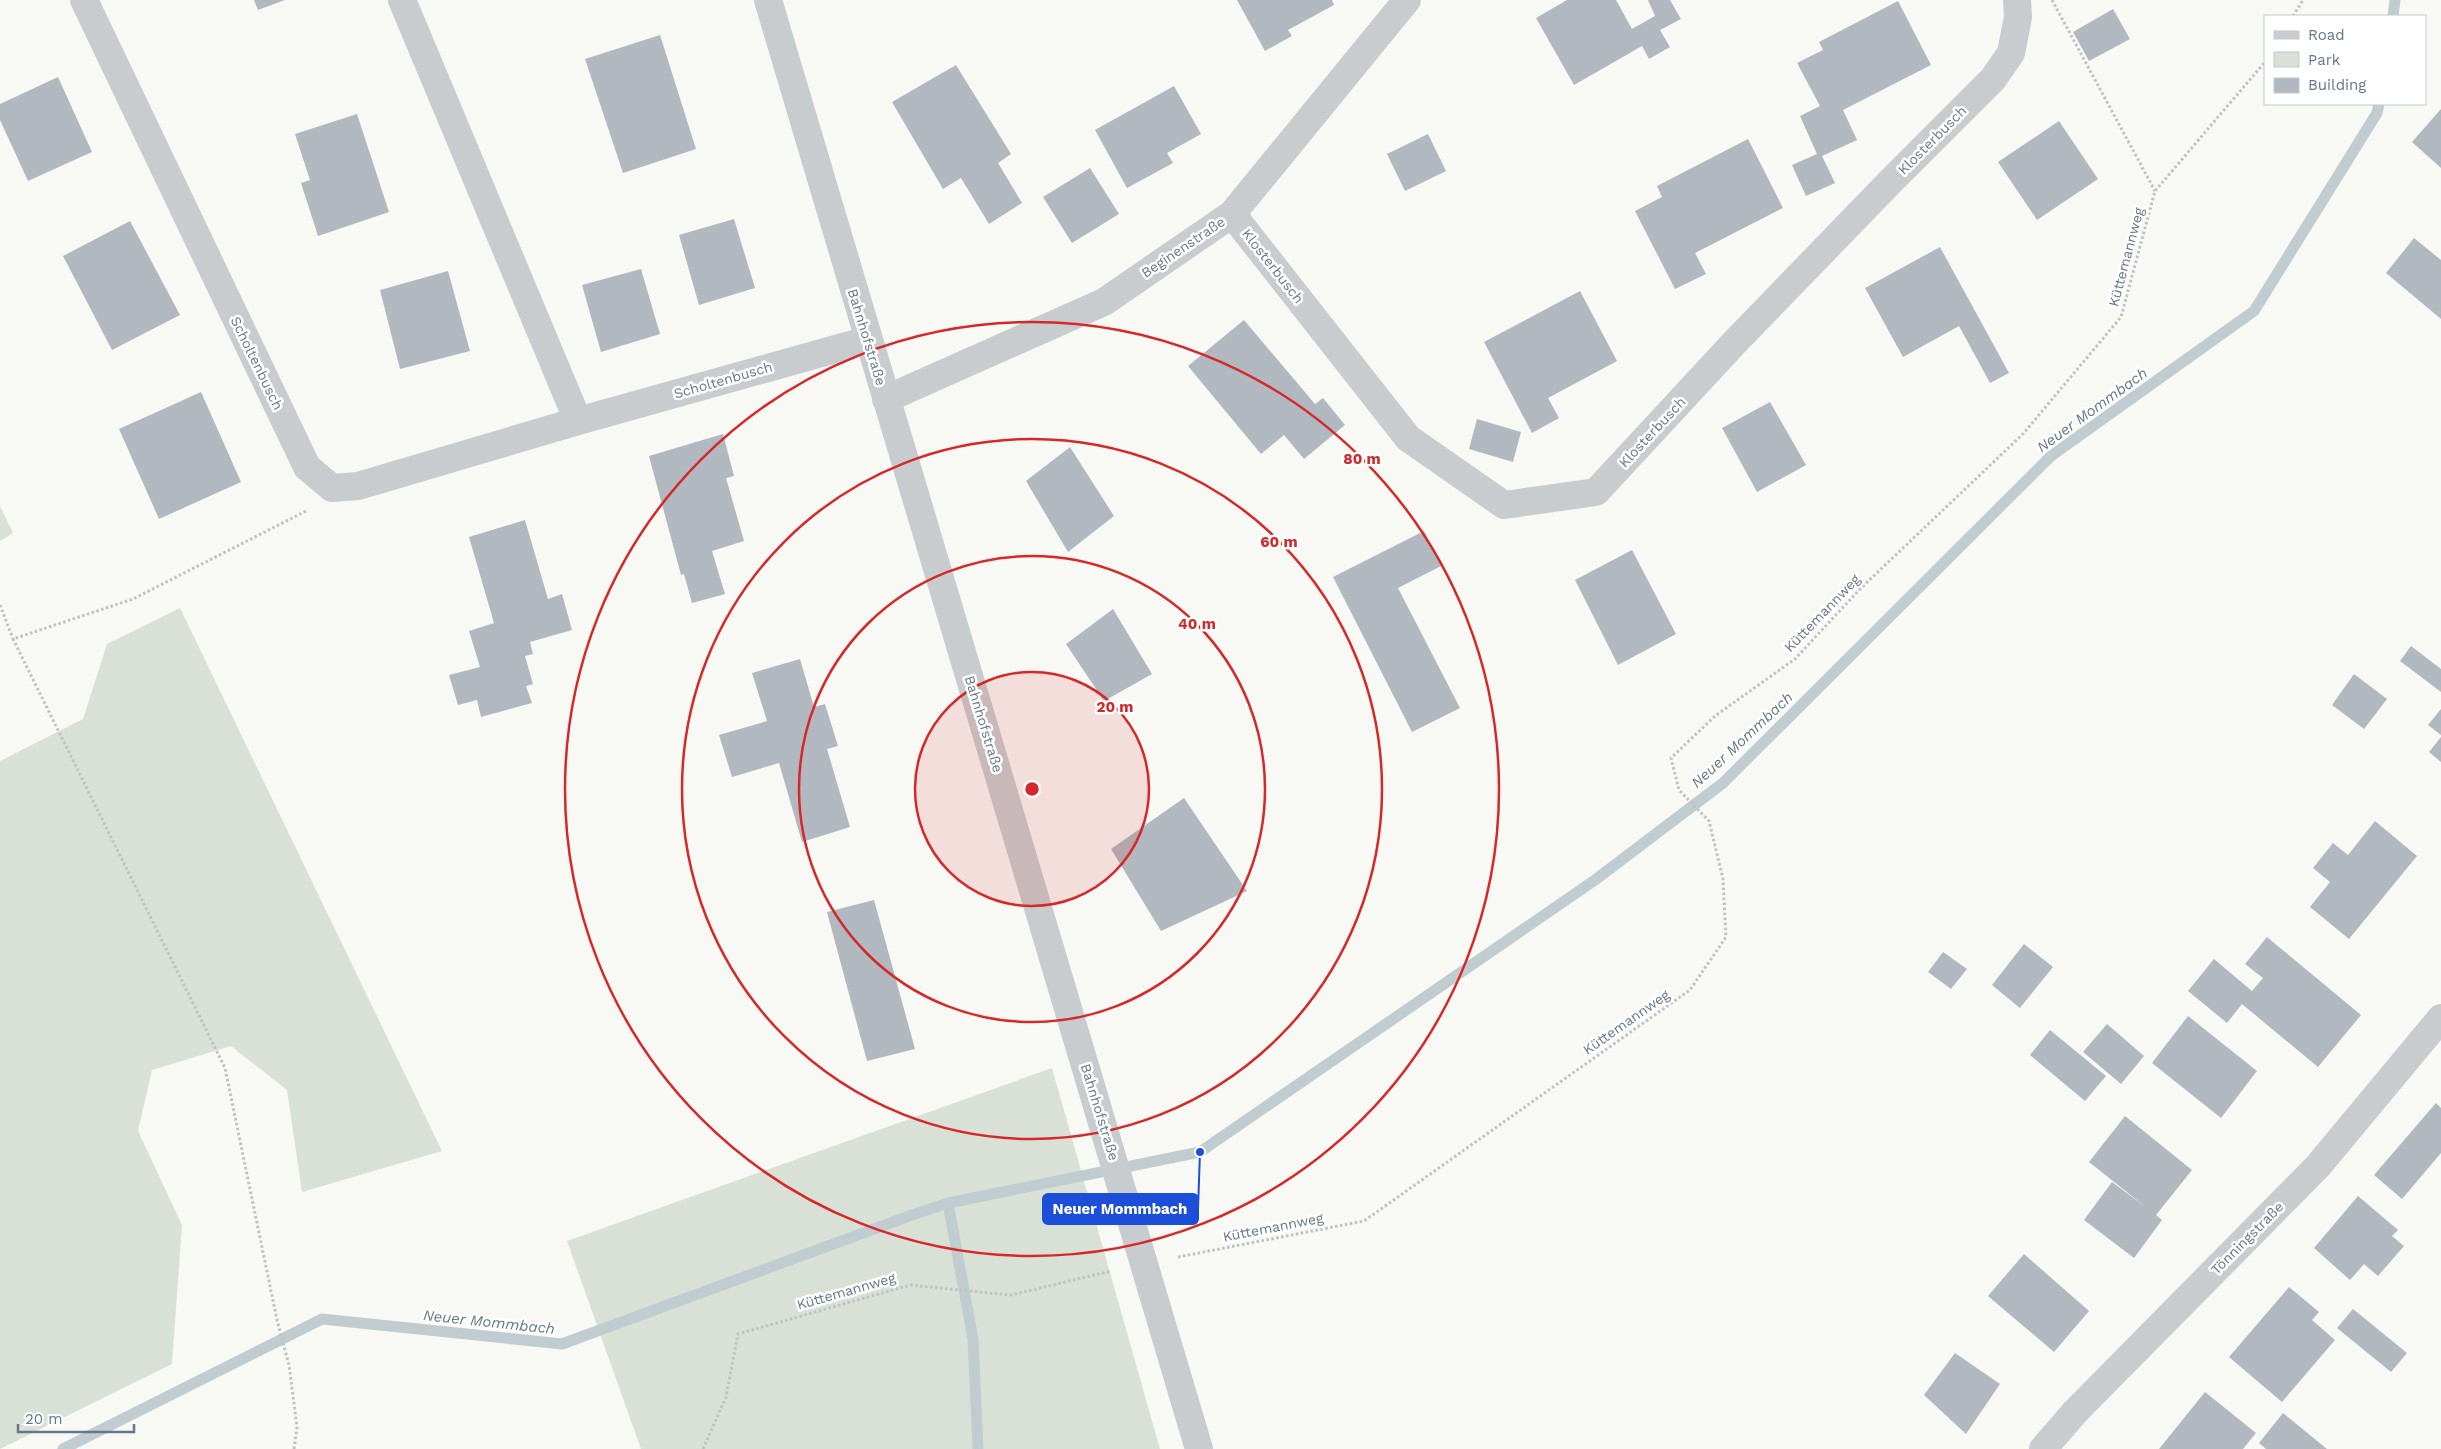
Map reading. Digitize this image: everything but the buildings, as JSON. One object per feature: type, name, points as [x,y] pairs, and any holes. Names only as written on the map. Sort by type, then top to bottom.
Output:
[{"type":"street","name":"Scholtenbusch","points":[[84,0],[307,467],[332,488],[358,486],[578,421],[868,340]]},
{"type":"street","points":[[402,0],[578,421]]},
{"type":"street","name":"Bahnhofstraße","points":[[768,0],[1200,1449]]},
{"type":"street","name":"Beginenstraße","points":[[886,399],[1104,302],[1232,214],[1407,0]]},
{"type":"street","name":"Klosterbusch","points":[[1232,214],[1408,438],[1504,505],[1596,492],[1822,252],[1994,79],[2011,53],[2018,17],[2017,0]]},
{"type":"street","name":"Tönningstraße","points":[[2043,1449],[2075,1412],[2318,1166],[2441,1018]]},
{"type":"path","name":"Küttemannweg","points":[[2052,0],[2155,191]]},
{"type":"path","points":[[2294,15],[2303,0]]},
{"type":"path","name":"Küttemannweg","points":[[703,1449],[726,1397],[738,1334],[910,1285],[1011,1295],[1145,1264],[1364,1221],[1690,990],[1726,937],[1723,879],[1709,820],[1679,790],[1671,758],[1715,716],[1795,659],[1861,588],[2023,434],[2121,317],[2155,191],[2264,63]]},
{"type":"path","points":[[13,639],[133,599],[318,504],[332,488]]},
{"type":"path","points":[[0,605],[13,639],[225,1068],[277,1320],[289,1365],[297,1428],[294,1449]]},
{"type":"green space","points":[[0,506],[13,533],[0,541]]},
{"type":"green space","points":[[180,608],[442,1151],[302,1192],[287,1090],[231,1046],[152,1070],[138,1131],[182,1225],[172,1364],[0,1449],[0,761],[83,719],[107,644]]},
{"type":"green space","points":[[1052,1068],[1160,1449],[641,1449],[567,1241]]},
{"type":"waterway","name":"Neuer Mommbach","points":[[2393,15],[2395,0]]},
{"type":"waterway","name":"Neuer Mommbach","points":[[63,1449],[322,1319],[562,1344],[948,1203],[1200,1152],[1595,880],[1723,783],[2051,456],[2254,311],[2377,113],[2379,105]]},
{"type":"waterway","name":"Neuer Mommbach","points":[[948,1203],[973,1339],[978,1449]]},
{"type":"place","name":"Neuer Mommbach","points":[[1200,1152]]}]
